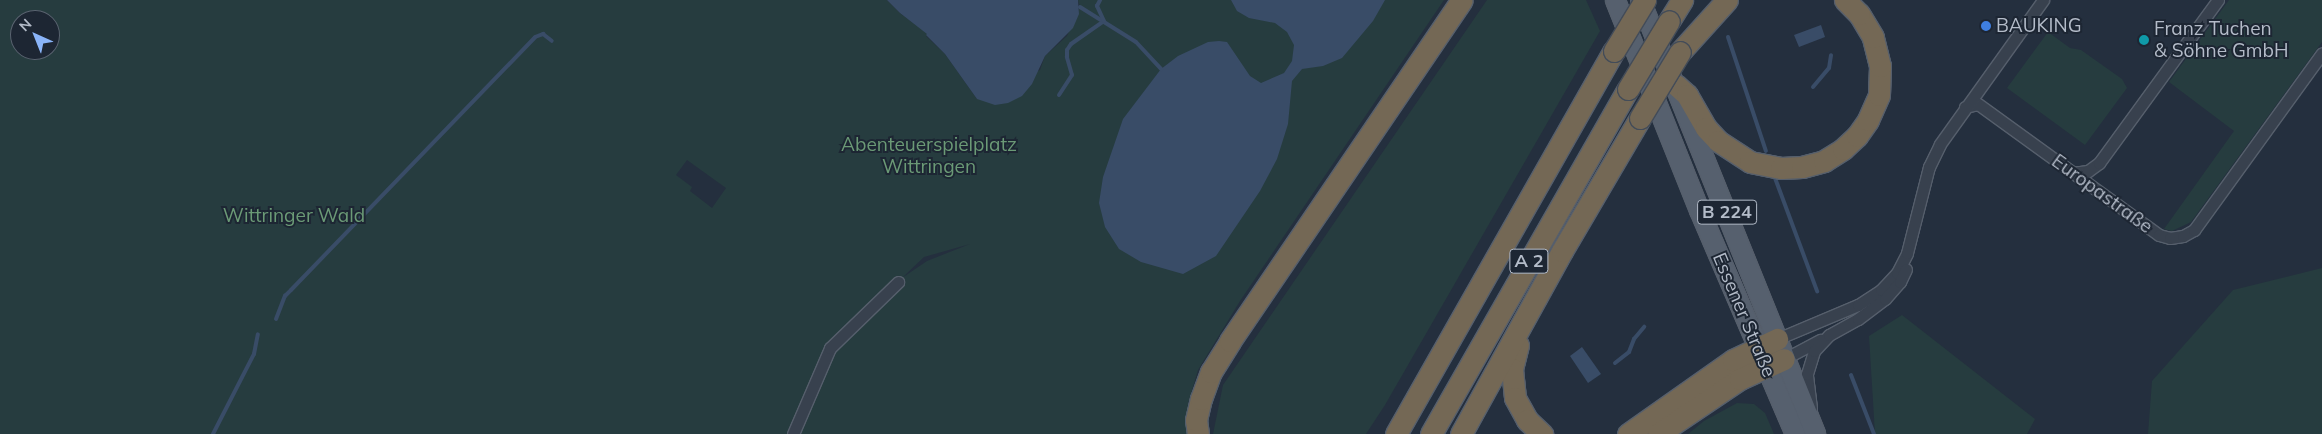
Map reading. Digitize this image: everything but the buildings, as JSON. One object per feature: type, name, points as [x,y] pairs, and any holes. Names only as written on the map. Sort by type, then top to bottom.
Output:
[{"type":"highway","points":[[1198,434],[1196,420],[1200,399],[1211,372],[1462,0]]},
{"type":"highway","name":"A 2","points":[[1397,429],[1645,0]]},
{"type":"highway","name":"A 2","points":[[1431,434],[1628,89],[1682,0]]},
{"type":"highway","points":[[1461,434],[1562,251],[1710,0]]},
{"type":"highway","points":[[1680,52],[1727,0]]},
{"type":"highway","points":[[1676,85],[1687,95],[1706,128],[1718,141],[1750,162],[1781,168],[1802,167],[1824,161],[1843,149],[1857,136],[1868,120],[1878,95],[1880,66],[1873,37],[1859,14],[1845,0]]},
{"type":"highway","points":[[1542,434],[1527,420],[1519,408],[1512,385],[1512,369],[1516,350],[1562,262],[1562,251]]},
{"type":"highway","points":[[1628,434],[1706,378],[1757,347],[1777,339]]},
{"type":"highway","points":[[1658,434],[1715,395],[1775,363]]},
{"type":"main road","name":"Essener Straße","points":[[1615,0],[1699,210],[1757,347],[1775,363],[1815,433]]},
{"type":"main road","name":"Essener Straße","points":[[1640,0],[1676,85],[1777,339],[1775,363],[1795,434]]},
{"type":"street","points":[[1777,339],[1858,305],[1881,290],[1897,274],[1907,253],[1930,167],[1940,144],[2043,0]]},
{"type":"street","points":[[2072,173],[2088,171],[2099,163],[2218,0]]},
{"type":"street","name":"Europastraße","points":[[1965,107],[1978,104],[2159,235],[2170,238],[2183,236],[2194,230],[2322,53]]},
{"type":"street","points":[[1775,363],[1858,319],[1885,299],[1900,282],[1912,256],[1914,224]]},
{"type":"street","points":[[793,434],[830,348],[898,282]]},
{"type":"street","points":[[1815,433],[1807,374],[1814,351],[1829,335]]},
{"type":"green space","name":"Wittringer Wald","points":[[0,0],[887,0],[900,13],[928,34],[926,36],[945,54],[977,99],[1040,70],[1045,56],[1067,36],[1080,7],[1078,0],[1444,0],[1240,301],[1198,370],[1188,404],[1187,434],[0,434]],"holes":[[[687,160],[726,188],[712,208],[690,191],[692,187],[676,175]],[[970,244],[927,261],[902,278],[924,257]]]},
{"type":"green space","points":[[1487,0],[1586,0],[1600,31],[1385,405],[1366,434],[1213,434],[1223,385]]},
{"type":"green space","points":[[2229,0],[2322,0],[2322,42],[2191,222],[2172,231],[2164,229],[2234,131],[2169,82]]},
{"type":"green space","points":[[2048,32],[2070,48],[2081,50],[2122,79],[2127,88],[2085,145],[2007,88]]},
{"type":"green space","points":[[2322,268],[2322,434],[2148,434],[2152,381],[2233,290]]},
{"type":"green space","points":[[1902,315],[2035,419],[2027,434],[1875,434],[1869,336]]},
{"type":"green space","points":[[1737,403],[1754,404],[1765,413],[1774,434],[1688,434],[1704,421]]},
{"type":"water","points":[[887,0],[1078,0],[1079,14],[1073,28],[1045,56],[1032,84],[1022,96],[1008,103],[995,105],[977,99],[945,54],[927,34]]},
{"type":"water","points":[[1231,0],[1385,0],[1373,21],[1342,58],[1323,66],[1302,69],[1292,81],[1288,124],[1277,159],[1260,191],[1216,256],[1183,274],[1141,262],[1119,249],[1105,227],[1099,203],[1103,177],[1123,119],[1161,69],[1178,56],[1208,42],[1227,42],[1250,76],[1261,83],[1284,73],[1292,61],[1294,45],[1287,32],[1275,23],[1249,18],[1237,11]]},
{"type":"water","points":[[1821,25],[1825,37],[1799,47],[1794,35]]},
{"type":"water","points":[[1582,347],[1601,374],[1588,383],[1570,356]]},
{"type":"waterway","points":[[1059,95],[1072,75],[1067,50],[1071,44],[1104,21],[1097,6],[1100,0]]},
{"type":"waterway","points":[[1080,7],[1136,42],[1161,69]]},
{"type":"waterway","points":[[276,319],[285,296],[535,37],[543,34],[552,41]]},
{"type":"waterway","points":[[1728,37],[1766,151]]},
{"type":"waterway","points":[[1813,87],[1829,68],[1831,55]]},
{"type":"waterway","points":[[1775,178],[1817,291]]},
{"type":"waterway","points":[[1615,363],[1629,352],[1634,339],[1644,327]]},
{"type":"waterway","points":[[213,434],[254,354],[258,334]]},
{"type":"waterway","points":[[1851,375],[1874,434]]},
{"type":"place","name":"BAUKING","points":[[1986,26]]},
{"type":"place","name":"Franz Tuchen & Söhne GmbH","points":[[2144,40]]},
{"type":"park label","name":"Abenteuerspielplatz Wittringen","points":[[929,156]]}]
